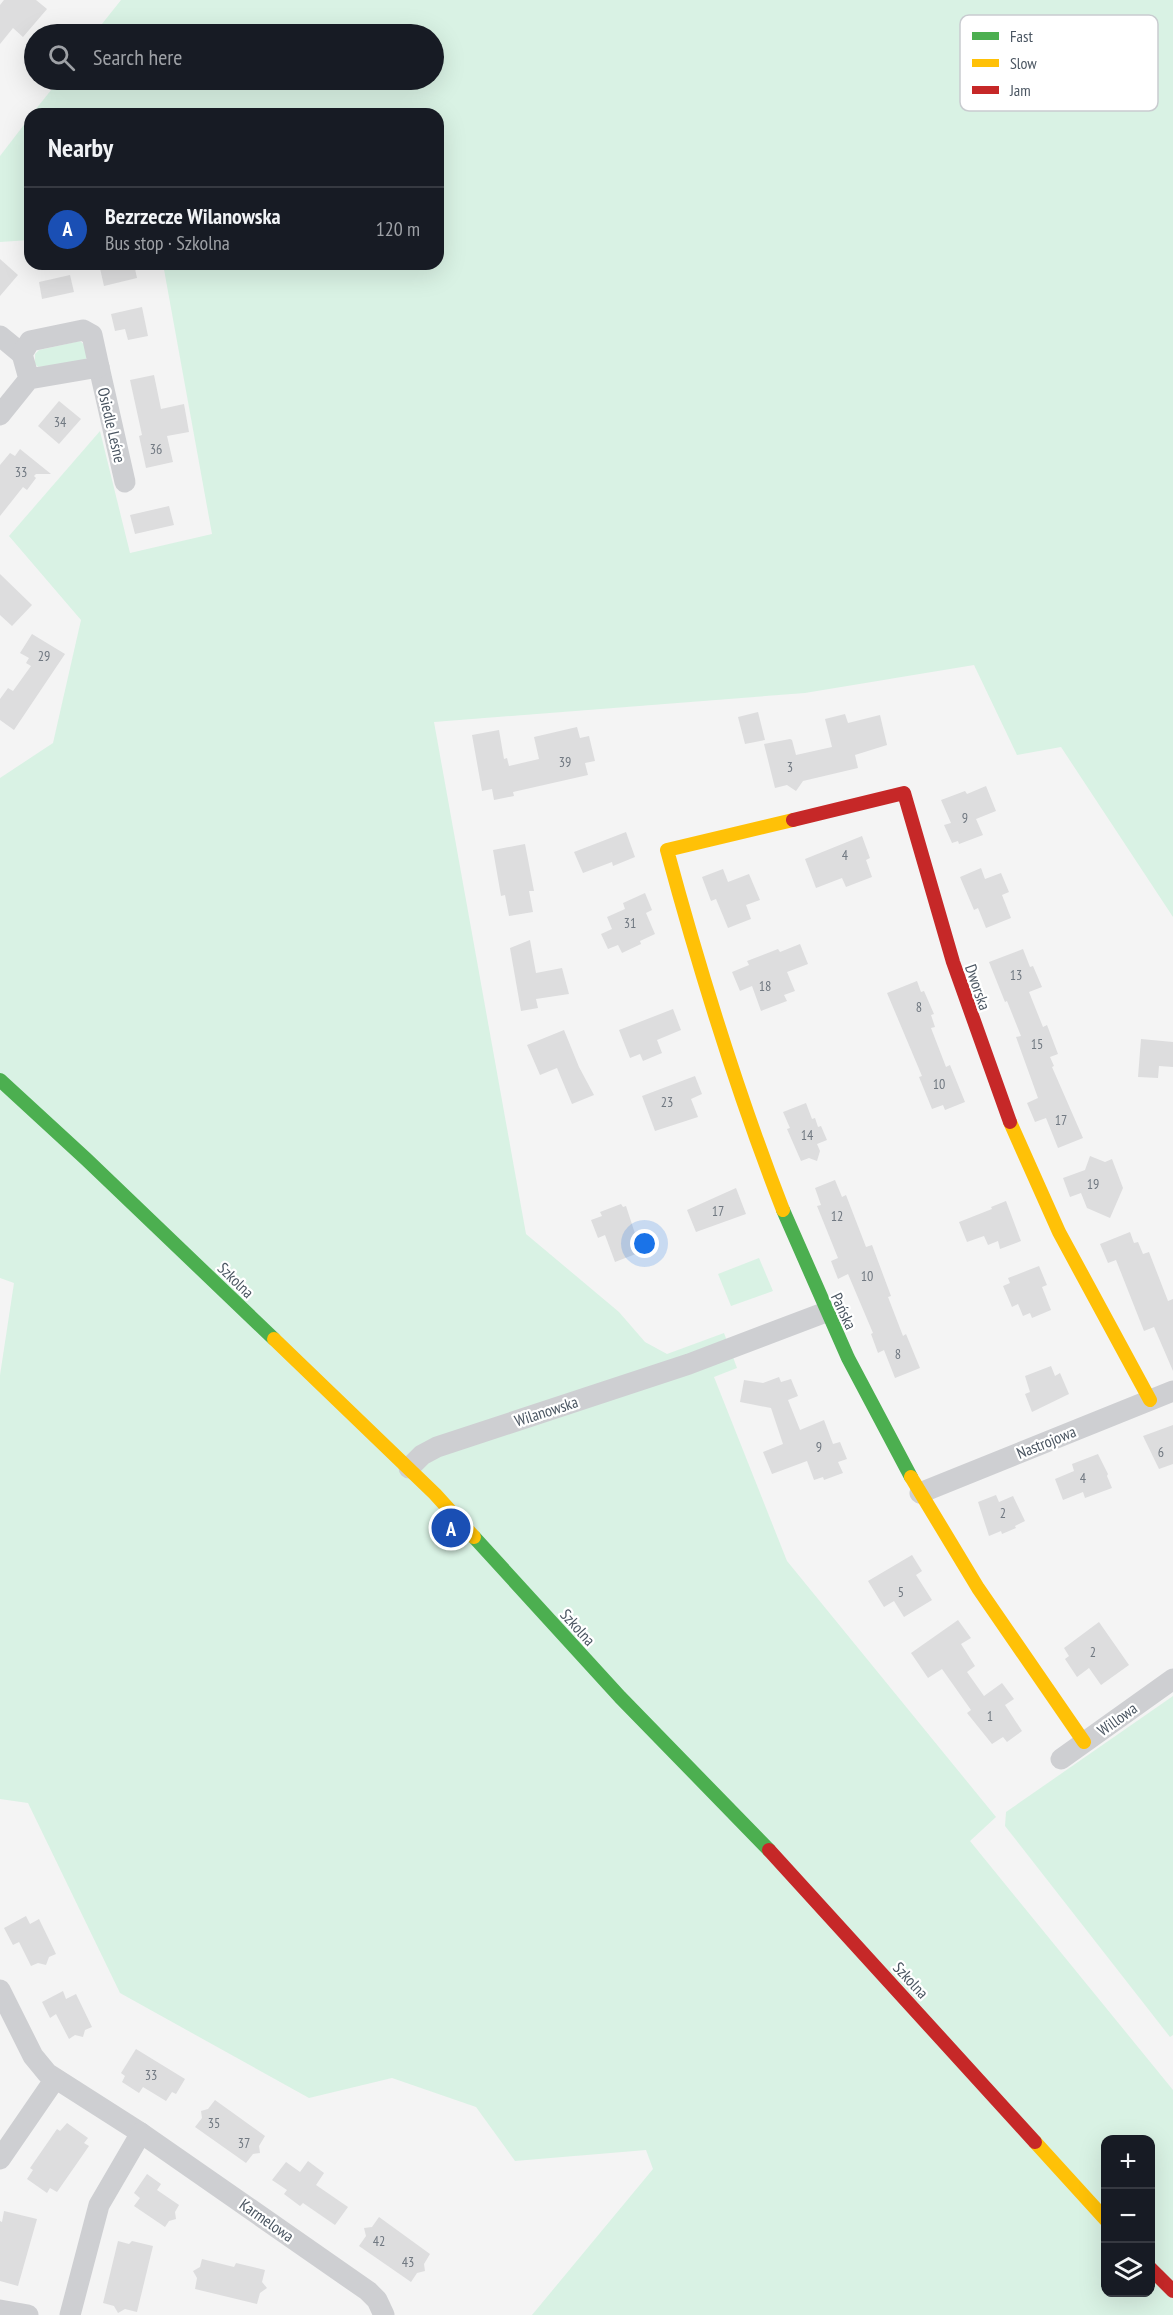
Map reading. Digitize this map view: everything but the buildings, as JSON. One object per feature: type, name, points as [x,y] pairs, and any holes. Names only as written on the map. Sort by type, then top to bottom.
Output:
[{"type":"street","name":"Osiedle Leśne","points":[[22,354],[30,341],[83,330],[92,335],[125,482]]},
{"type":"street","points":[[0,336],[22,354],[29,379],[0,415]]},
{"type":"street","name":"Osiedle Leśne","points":[[29,379],[99,368]]},
{"type":"street","name":"Dworska","points":[[668,850],[904,793],[945,941],[965,1002],[1013,1129],[1078,1269],[1150,1400]]},
{"type":"street","name":"Pańska","points":[[668,850],[698,966],[731,1072],[772,1185],[826,1312],[883,1427],[920,1493],[992,1610],[1084,1742]]},
{"type":"street","name":"Szkolna","points":[[0,1080],[80,1153],[409,1467],[470,1531],[612,1689],[764,1845],[1101,2215]]},
{"type":"street","name":"Wilanowska","points":[[409,1467],[422,1455],[437,1447],[689,1364],[826,1312]]},
{"type":"street","name":"Nastrojowa","points":[[920,1493],[1173,1391]]},
{"type":"street","name":"Willowa","points":[[1060,1759],[1173,1679]]},
{"type":"street","name":"Karmelowa","points":[[0,1990],[33,2056],[39,2065],[55,2079],[141,2133],[369,2291],[377,2300],[384,2315]]},
{"type":"street","points":[[0,2159],[55,2079]]},
{"type":"street","points":[[70,2315],[99,2205],[141,2133]]},
{"type":"street","points":[[1155,2273],[1173,2291]]},
{"type":"street","points":[[0,2310],[28,2315]]},
{"type":"green space","points":[[121,0],[1173,0],[1173,917],[1061,747],[1017,755],[974,665],[805,693],[434,722],[526,1234],[619,1312],[645,1342],[667,1354],[724,1333],[737,1368],[714,1377],[787,1561],[996,1817],[970,1841],[1173,2090],[1173,2315],[532,2315],[653,2169],[646,2150],[515,2161],[476,2107],[392,2078],[309,2098],[120,1993],[28,1803],[0,1799],[0,1375],[14,1283],[0,1278],[0,778],[53,743],[81,620],[9,536],[100,431],[130,553],[212,534],[164,270],[444,270],[444,108],[37,108],[51,90],[444,90],[444,24],[102,24]]},
{"type":"green space","points":[[24,125],[24,240],[0,242],[0,156]]},
{"type":"green space","points":[[80,341],[86,346],[88,356],[83,362],[38,367],[35,364],[35,354],[39,350]]},
{"type":"green space","points":[[759,1258],[773,1291],[731,1306],[718,1274]]},
{"type":"green space","points":[[1173,1696],[1173,2035],[1170,2037],[1005,1826],[1006,1812]]},
{"type":"traffic: fast","points":[[0,1080],[274,1339]]},
{"type":"traffic: fast","points":[[783,1210],[848,1358],[911,1477]]},
{"type":"traffic: fast","points":[[474,1537],[620,1697],[769,1850]]},
{"type":"traffic: slow","points":[[783,1210],[720,1032],[667,850],[793,820]]},
{"type":"traffic: slow","points":[[1010,1122],[1059,1232],[1150,1400]]},
{"type":"traffic: slow","points":[[274,1339],[435,1494],[474,1537]]},
{"type":"traffic: slow","points":[[911,1477],[978,1588],[1084,1742]]},
{"type":"traffic: slow","points":[[1035,2142],[1101,2215]]},
{"type":"traffic: jam","points":[[793,820],[904,793],[953,962],[1010,1122]]},
{"type":"traffic: jam","points":[[769,1850],[1035,2142]]},
{"type":"traffic: jam","points":[[1155,2273],[1173,2291]]},
{"type":"place","name":"Bezrzecze Wilanowska","points":[[451,1528]]}]
